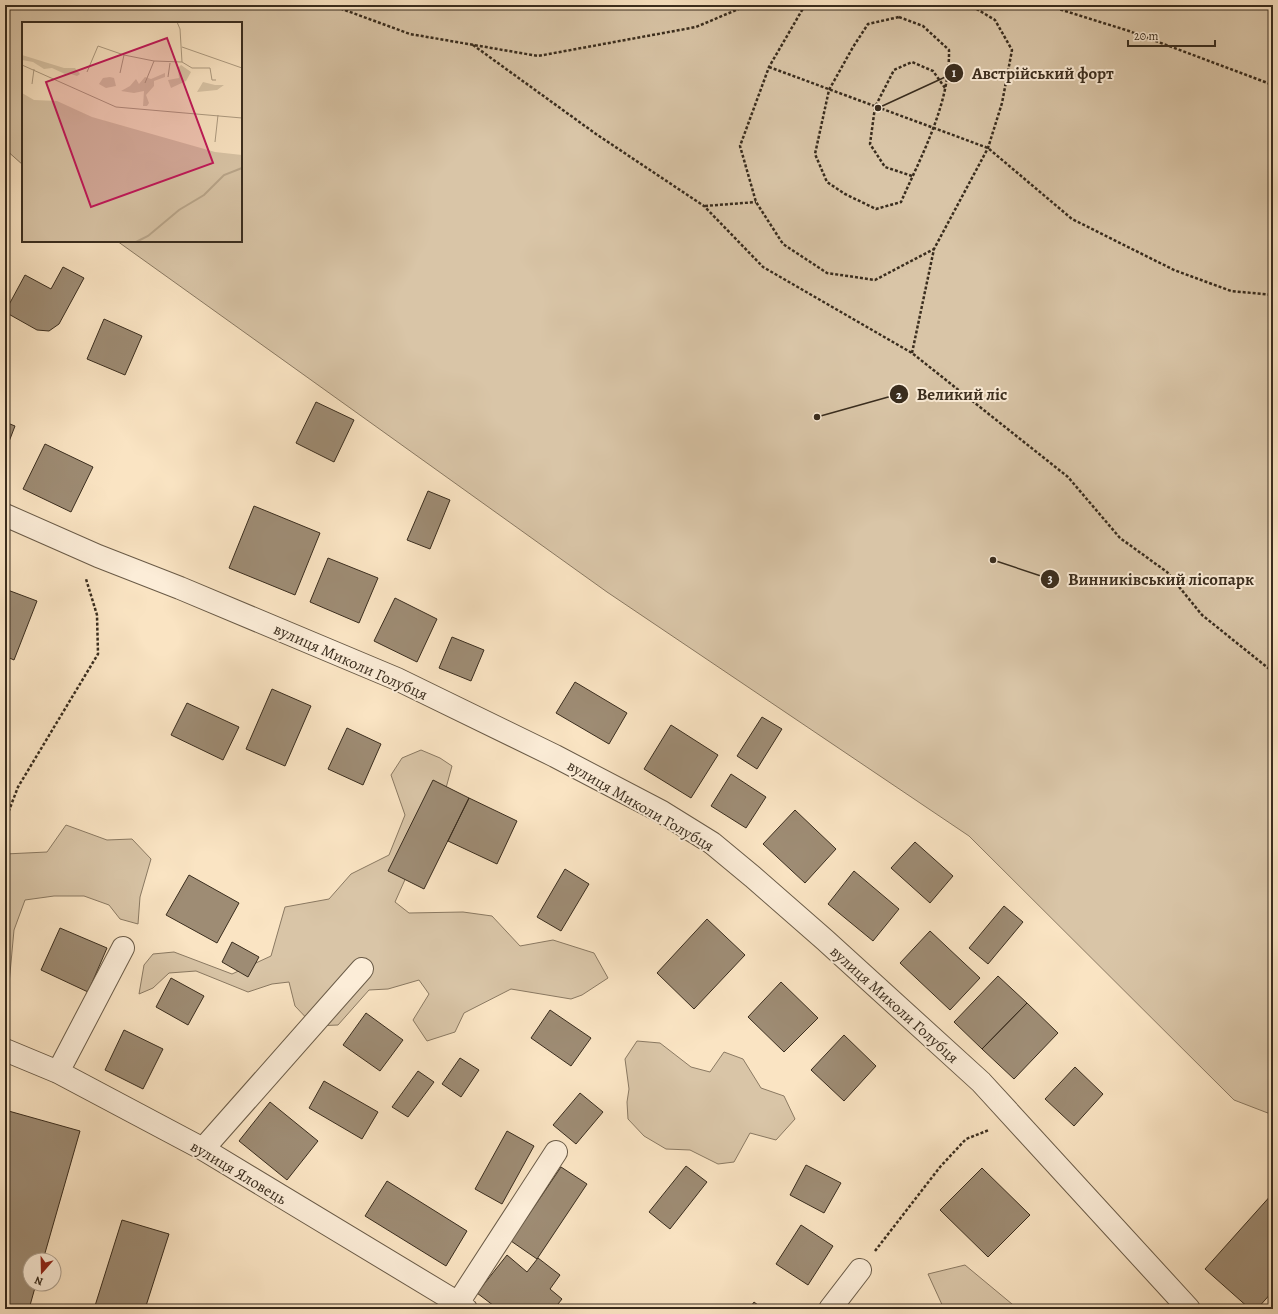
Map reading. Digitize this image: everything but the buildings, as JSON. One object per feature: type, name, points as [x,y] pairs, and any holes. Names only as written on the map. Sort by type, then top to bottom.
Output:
[{"type":"street","name":"вулиця Миколи Голубця","points":[[5,515],[397,680],[555,756],[662,812],[712,843],[819,934],[981,1082],[1189,1309]]},
{"type":"street","points":[[58,1072],[123,948]]},
{"type":"street","points":[[203,1149],[362,969]]},
{"type":"street","name":"вулиця Яловець","points":[[5,1050],[58,1072],[203,1149],[462,1306]]},
{"type":"street","points":[[462,1306],[556,1152]]},
{"type":"street","points":[[830,1309],[860,1270]]},
{"type":"path","points":[[331,5],[410,34],[538,56],[696,27],[748,5]]},
{"type":"path","points":[[805,5],[769,68],[740,146],[756,202],[783,244],[827,273],[875,280],[934,249]]},
{"type":"path","points":[[912,353],[934,249],[988,148],[1002,103],[1012,50],[995,20],[970,5]]},
{"type":"path","points":[[1046,5],[1129,31],[1273,85]]},
{"type":"path","points":[[899,17],[923,26],[949,50],[949,63],[945,88],[934,128],[901,202],[876,209],[845,194],[827,182],[815,154],[828,90],[868,24],[899,17]]},
{"type":"path","points":[[473,45],[596,134],[704,206],[763,267],[912,353],[1068,477],[1120,538],[1167,572],[1202,615],[1273,672]]},
{"type":"path","points":[[912,176],[885,167],[870,144],[875,106],[894,70],[912,62],[933,72],[945,88]]},
{"type":"path","points":[[769,68],[988,148],[1072,218],[1174,270],[1231,291],[1273,295]]},
{"type":"path","points":[[704,206],[756,202]]},
{"type":"path","points":[[5,821],[18,787],[98,654],[97,615],[76,546]]},
{"type":"path","points":[[860,1270],[940,1167],[966,1139],[979,1133],[992,1130]]},
{"type":"shaded area","points":[[5,5],[1273,5],[1273,1115],[1234,1100],[969,836],[607,592],[118,242],[242,242],[242,22],[22,22],[22,164],[5,149]]},
{"type":"shaded area","points":[[421,750],[440,758],[452,766],[446,788],[395,902],[409,913],[463,912],[492,916],[520,946],[553,940],[594,953],[608,978],[582,995],[571,999],[511,989],[464,1013],[455,1032],[427,1041],[413,1020],[429,994],[419,980],[388,989],[369,990],[338,1025],[314,1026],[295,1006],[289,982],[272,984],[248,992],[196,971],[169,973],[153,988],[139,994],[144,965],[153,954],[174,952],[232,974],[271,956],[285,907],[329,899],[351,874],[389,855],[405,815],[391,775],[402,758]]},
{"type":"shaded area","points":[[66,825],[107,840],[132,839],[151,859],[140,897],[138,924],[120,919],[109,905],[84,896],[54,896],[25,900],[14,930],[8,995],[5,999],[5,854],[47,852]]},
{"type":"shaded area","points":[[637,1041],[660,1043],[691,1067],[710,1072],[724,1052],[743,1059],[761,1088],[784,1096],[795,1119],[776,1140],[750,1133],[734,1162],[718,1164],[690,1150],[666,1149],[644,1136],[628,1119],[627,1102],[629,1089],[625,1059]]},
{"type":"shaded area","points":[[965,1265],[1018,1309],[944,1309],[928,1274]]},
{"type":"place","name":"Австрійський форт","points":[[878,108]]},
{"type":"place","name":"Великий ліс","points":[[817,417]]},
{"type":"place","name":"Винниківський лісопарк","points":[[993,560]]}]
